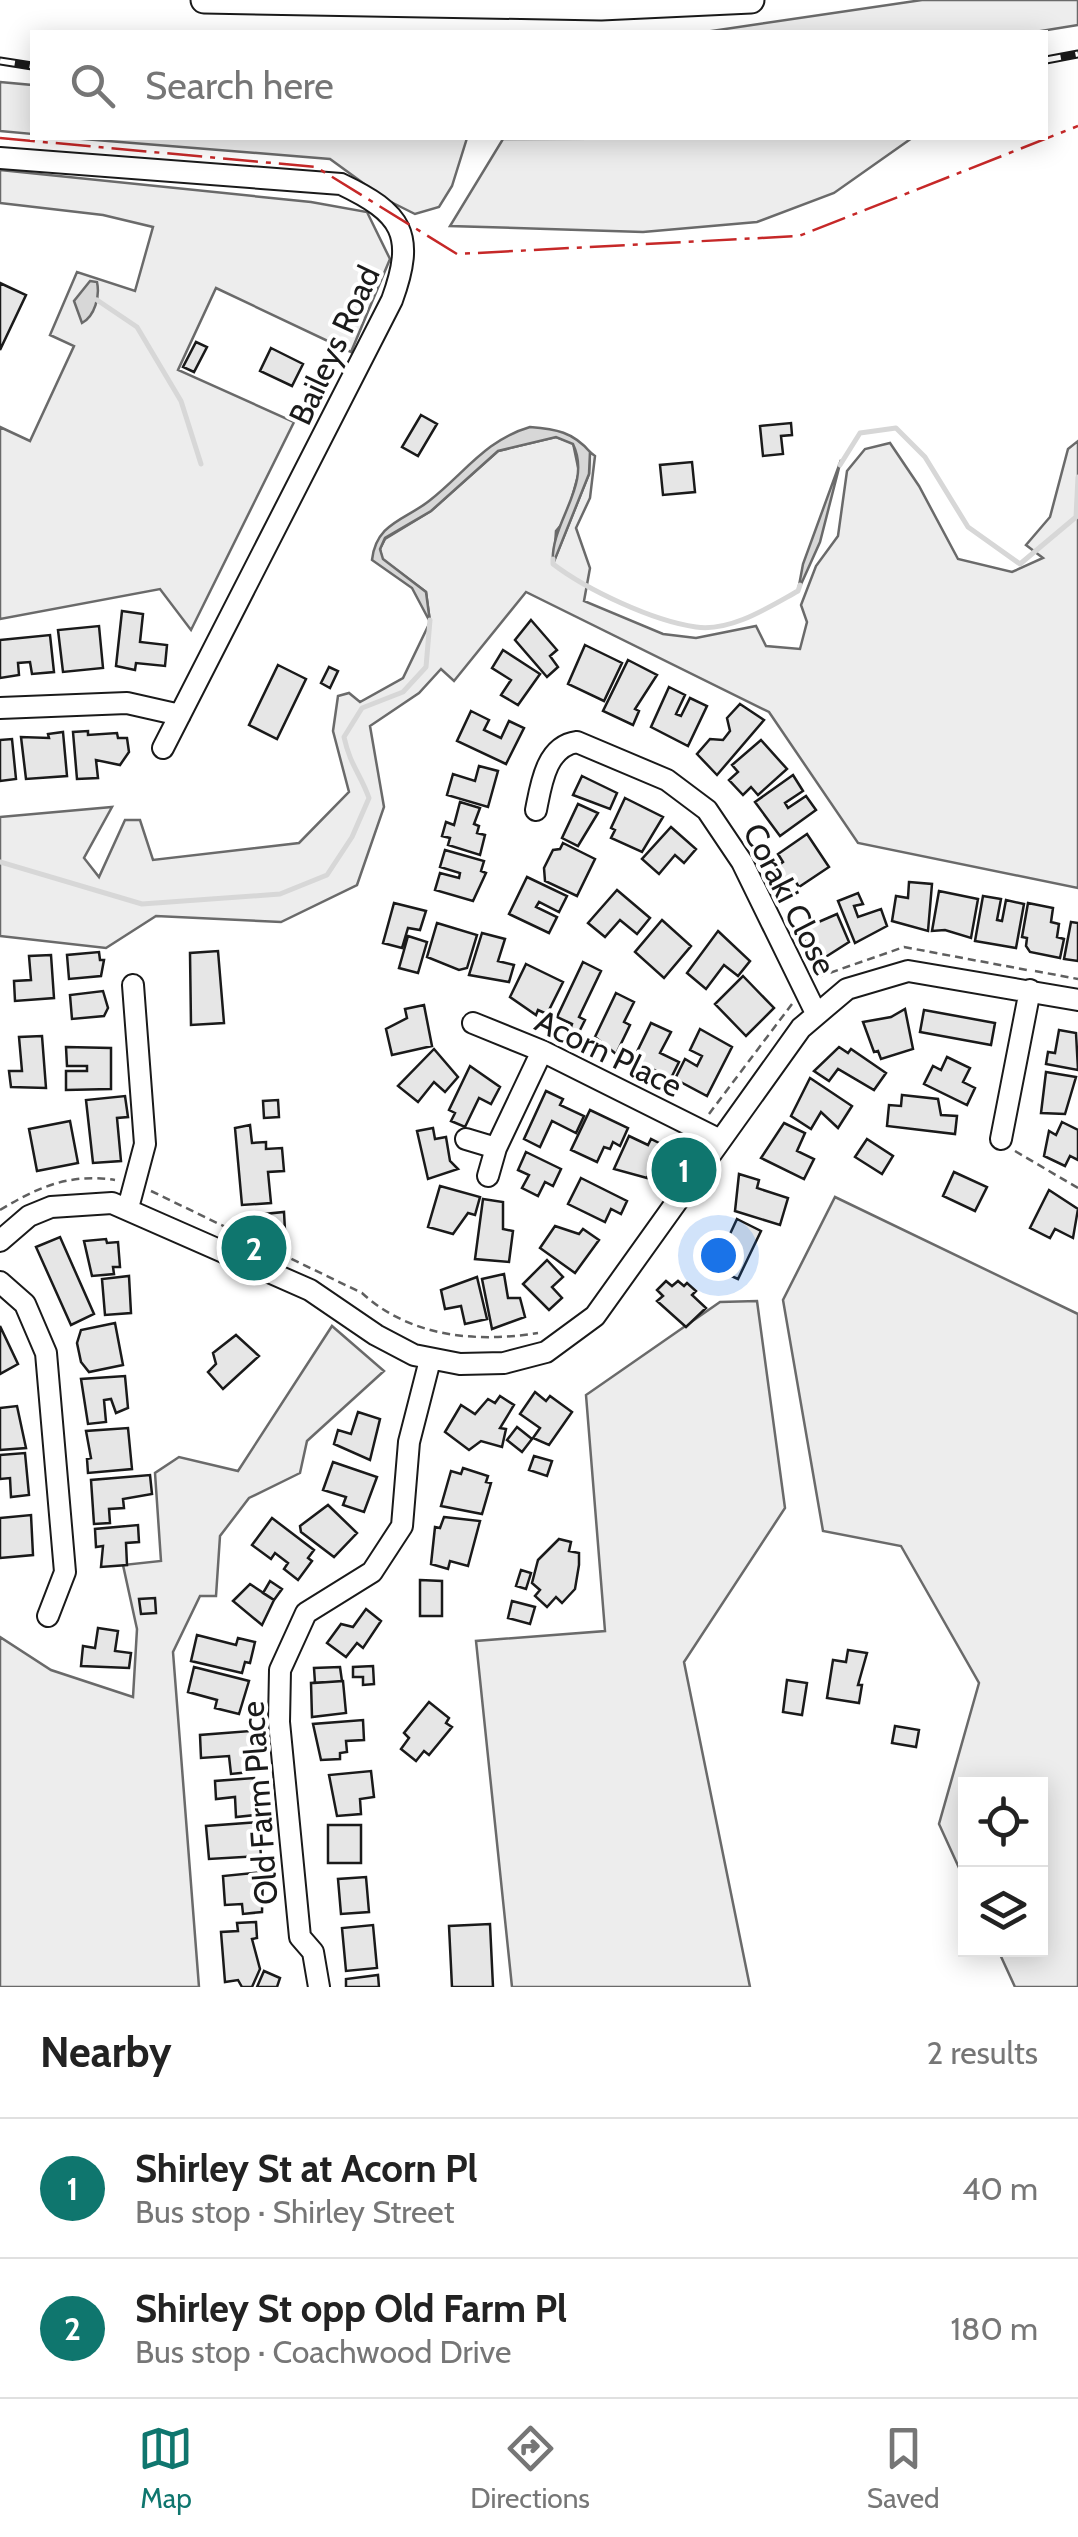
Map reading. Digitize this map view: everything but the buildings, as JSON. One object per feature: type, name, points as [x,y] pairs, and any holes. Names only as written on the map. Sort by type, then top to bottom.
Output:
[{"type":"main road","points":[[204,0],[601,7],[752,0]]},
{"type":"street","name":"Baileys Road","points":[[0,158],[341,184],[380,202],[400,230],[406,262],[392,300],[164,748]]},
{"type":"street","points":[[0,708],[127,703],[180,715]]},
{"type":"street","name":"Coraki Close","points":[[536,810],[546,771],[570,743],[599,748],[667,780],[706,810],[742,862],[802,990],[816,1011]]},
{"type":"street","points":[[0,1241],[29,1216],[50,1207],[91,1202],[128,1208],[310,1290],[386,1341],[430,1360],[504,1363],[546,1352],[595,1316],[718,1139],[816,1011],[870,979],[908,971],[1078,1000]]},
{"type":"street","points":[[128,1208],[145,1144],[133,984]]},
{"type":"street","points":[[1001,1140],[1030,990]]},
{"type":"street","name":"Acorn Place","points":[[474,1023],[542,1051],[718,1139]]},
{"type":"street","points":[[488,1176],[496,1148],[542,1051]]},
{"type":"street","points":[[466,1139],[496,1148]]},
{"type":"street","points":[[0,1282],[25,1304],[46,1353],[65,1572],[48,1616]]},
{"type":"street","name":"Old Farm Place","points":[[319,1987],[313,1952],[300,1937],[280,1722],[280,1670],[306,1613],[372,1572],[402,1526],[408,1442],[430,1360]]},
{"type":"path","points":[[698,1129],[802,990],[816,978],[904,947],[1078,980]]},
{"type":"path","points":[[1001,1140],[1033,1166],[1078,1188]]},
{"type":"path","points":[[136,1184],[362,1292],[383,1312],[402,1319],[438,1332],[489,1340],[538,1332]]},
{"type":"shaded area","points":[[922,0],[1078,0],[1078,25],[1047,30],[719,30]]},
{"type":"shaded area","points":[[0,82],[30,85],[30,134],[0,131]]},
{"type":"shaded area","points":[[96,140],[466,140],[452,186],[439,207],[415,214],[385,199],[330,159]]},
{"type":"shaded area","points":[[502,140],[909,140],[834,193],[757,222],[643,232],[450,226]]},
{"type":"shaded area","points":[[0,170],[311,202],[367,212],[390,259],[351,352],[216,288],[178,370],[294,422],[191,630],[160,589],[0,619],[0,427],[30,441],[74,346],[50,335],[77,272],[135,291],[153,227],[103,215],[0,203]]},
{"type":"shaded area","points":[[90,281],[97,282],[97,299],[90,316],[82,323],[74,301]]},
{"type":"shaded area","points":[[530,427],[563,433],[590,452],[589,474],[553,564],[557,534],[578,475],[573,444],[556,437],[498,451],[431,511],[385,538],[380,549],[383,559],[426,592],[430,622],[412,588],[372,560],[379,538],[429,501],[487,449]]},
{"type":"shaded area","points":[[556,437],[573,443],[579,472],[566,519],[556,531],[554,561],[589,474],[590,452],[595,456],[590,498],[576,528],[590,568],[584,601],[663,634],[696,638],[756,626],[766,646],[800,649],[807,622],[801,605],[816,566],[838,536],[847,471],[865,449],[890,443],[919,486],[958,559],[1012,572],[1043,558],[1026,545],[1050,517],[1068,449],[1078,441],[1078,888],[858,843],[769,712],[526,592],[454,681],[441,669],[419,693],[370,726],[384,807],[357,885],[281,922],[156,916],[106,948],[0,936],[0,817],[112,807],[84,858],[99,877],[125,820],[140,820],[153,860],[299,843],[349,792],[333,731],[338,696],[349,693],[360,702],[403,678],[430,622],[426,592],[382,559],[380,549],[385,539],[431,511],[498,451]]},
{"type":"shaded area","points":[[841,460],[820,542],[798,591],[803,564]]},
{"type":"shaded area","points":[[835,1197],[1078,1314],[1078,1987],[1015,1987],[1001,1957],[1048,1957],[1048,1777],[958,1777],[958,1866],[939,1824],[979,1683],[901,1546],[823,1531],[783,1300]]},
{"type":"shaded area","points":[[757,1301],[785,1508],[684,1662],[750,1987],[512,1987],[476,1641],[605,1631],[586,1395],[720,1302]]},
{"type":"shaded area","points":[[332,1326],[384,1371],[307,1441],[300,1473],[249,1498],[220,1536],[216,1596],[200,1596],[173,1652],[199,1987],[0,1987],[0,1637],[51,1670],[133,1697],[137,1629],[123,1565],[161,1561],[155,1473],[179,1457],[238,1471]]},
{"type":"waterway","points":[[97,300],[137,327],[181,401],[201,464]]},
{"type":"waterway","points":[[840,465],[860,433],[896,428],[925,457],[968,527],[1020,564],[1076,517],[1078,477]]},
{"type":"waterway","points":[[553,559],[553,564],[602,594],[660,618],[696,627],[723,626],[749,617],[798,591],[800,585]]},
{"type":"waterway","points":[[0,862],[142,904],[280,894],[327,875],[352,837],[369,798],[344,737],[362,708],[403,692],[426,667],[430,620]]},
{"type":"railway","points":[[1048,60],[1078,54]]},
{"type":"railway","points":[[0,61],[30,66]]},
{"type":"power","points":[[1048,138],[1078,126]]},
{"type":"power","points":[[0,138],[316,167],[457,254],[799,236],[1042,140]]},
{"type":"place","name":"Shirley St at Acorn Pl","points":[[684,1170]]},
{"type":"place","name":"Shirley St opp Old Farm Pl","points":[[254,1248]]}]
